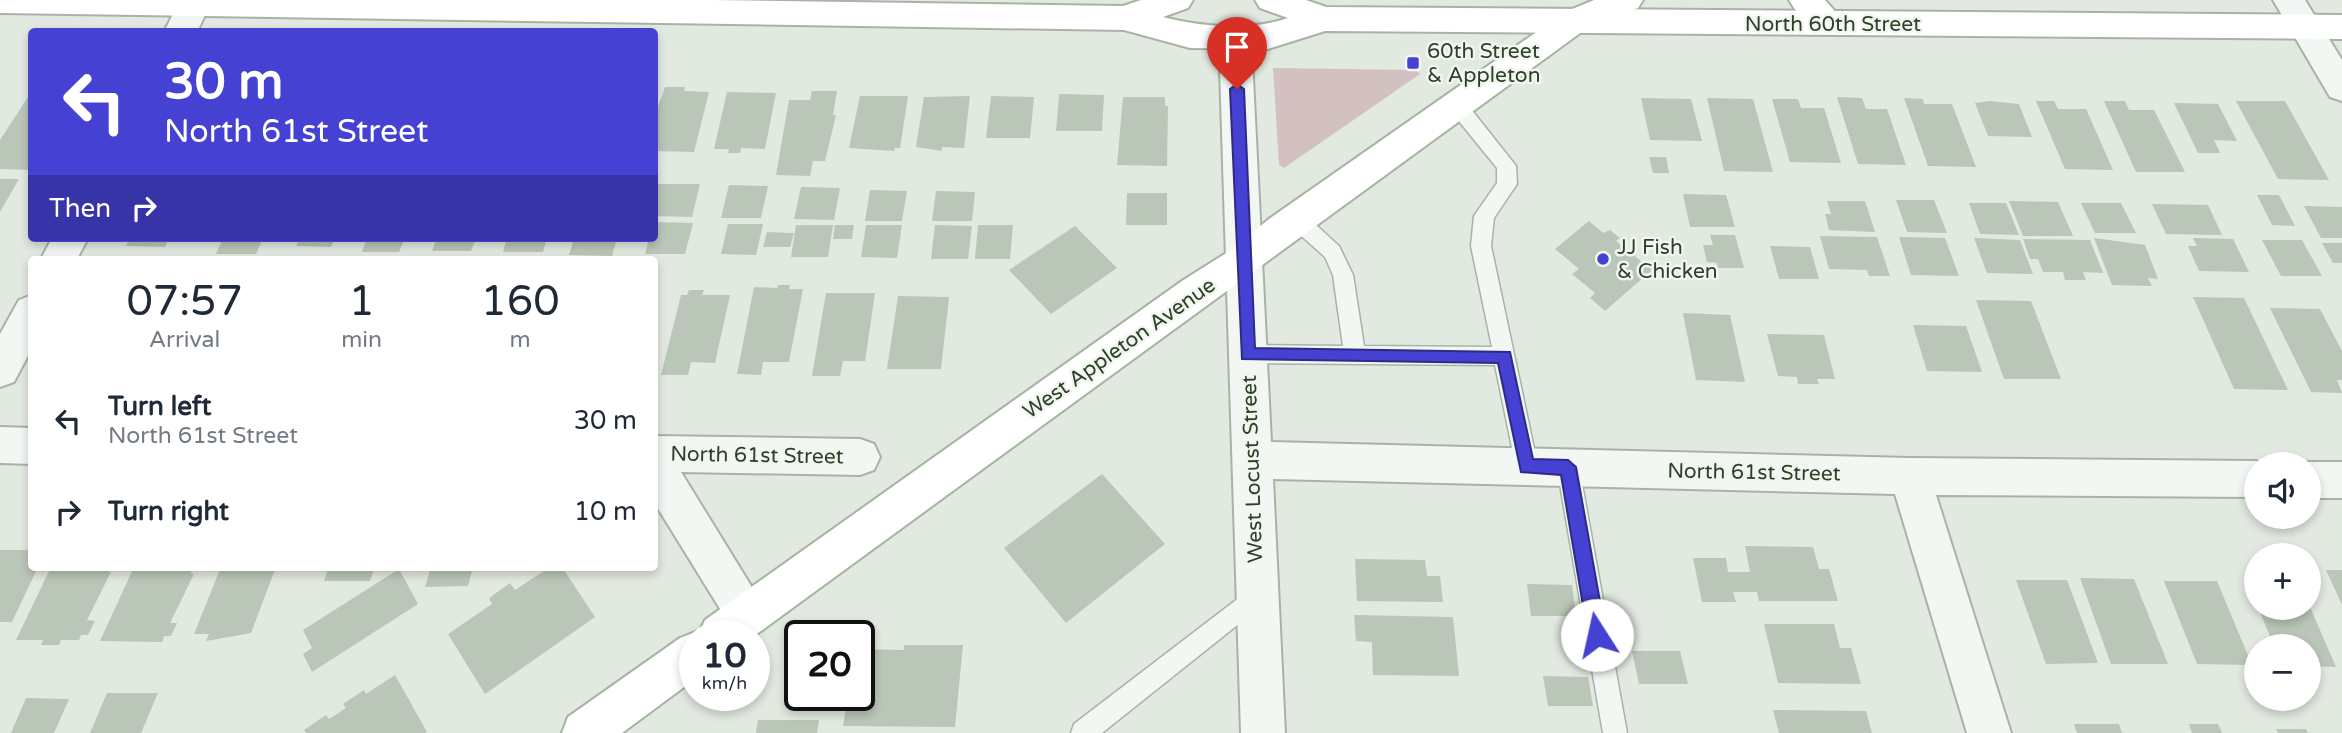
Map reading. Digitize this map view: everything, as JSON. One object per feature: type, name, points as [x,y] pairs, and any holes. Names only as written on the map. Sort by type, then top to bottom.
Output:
[{"type":"main road","name":"North 60th Street","points":[[1124,18],[1177,0]]},
{"type":"main road","name":"North 60th Street","points":[[1270,0],[1324,19]]},
{"type":"main road","name":"West Appleton Avenue","points":[[741,620],[1576,20],[1627,0]]},
{"type":"main road","points":[[1805,0],[1830,24]]},
{"type":"main road","name":"North 60th Street","points":[[0,1],[190,12],[1124,18],[1190,36],[1235,37],[1268,37],[1324,19],[1830,24],[2297,13],[2342,27]]},
{"type":"main road","points":[[584,733],[679,665]]},
{"type":"street","points":[[2297,13],[2342,88]]},
{"type":"street","name":"West Locust Street","points":[[1235,37],[1262,733]]},
{"type":"street","points":[[0,370],[28,318]]},
{"type":"street","points":[[0,445],[28,446]]},
{"type":"street","name":"North 61st Street","points":[[658,454],[860,457]]},
{"type":"street","name":"North 61st Street","points":[[1252,460],[1910,476],[2244,479]]},
{"type":"street","points":[[658,473],[732,620]]},
{"type":"street","points":[[1910,476],[1989,733]]},
{"type":"street","points":[[2321,480],[2342,480]]},
{"type":"lane","points":[[1456,104],[1506,166],[1507,184],[1485,216],[1481,246],[1527,467]]},
{"type":"lane","points":[[1296,219],[1332,252],[1343,275],[1355,356]]},
{"type":"lane","points":[[1247,354],[1504,356]]},
{"type":"lane","points":[[1568,467],[1615,733]]},
{"type":"lane","points":[[1083,733],[1257,595]]},
{"type":"shaded area","points":[[1273,68],[1415,70],[1420,74],[1284,168],[1279,165]]},
{"type":"building","points":[[665,87],[685,87],[684,91],[709,92],[694,152],[658,151],[658,107]]},
{"type":"building","points":[[812,91],[837,91],[833,115],[836,115],[825,161],[813,161],[810,176],[776,175],[789,100],[810,100]]},
{"type":"building","points":[[727,92],[776,93],[765,149],[741,148],[740,153],[728,153],[729,149],[714,149]]},
{"type":"building","points":[[1059,94],[1104,95],[1102,131],[1056,131]]},
{"type":"building","points":[[860,96],[908,96],[900,148],[895,148],[894,151],[849,148]]},
{"type":"building","points":[[970,96],[964,148],[942,147],[942,151],[916,147],[924,97]]},
{"type":"building","points":[[991,96],[1034,97],[1030,138],[986,138]]},
{"type":"building","points":[[28,97],[28,170],[0,169],[0,140]]},
{"type":"building","points":[[1123,97],[1165,97],[1165,106],[1168,106],[1167,166],[1117,165]]},
{"type":"building","points":[[1837,97],[1862,98],[1866,109],[1887,109],[1906,165],[1858,164]]},
{"type":"building","points":[[1641,98],[1691,99],[1702,141],[1650,140]]},
{"type":"building","points":[[1707,98],[1753,99],[1773,172],[1724,171]]},
{"type":"building","points":[[1904,98],[1923,99],[1924,104],[1952,104],[1976,167],[1928,166]]},
{"type":"building","points":[[1772,99],[1798,99],[1801,108],[1824,108],[1841,163],[1790,162]]},
{"type":"building","points":[[1989,101],[2019,104],[2032,137],[1988,136],[1975,103]]},
{"type":"building","points":[[2036,101],[2054,101],[2058,109],[2086,109],[2113,170],[2065,169]]},
{"type":"building","points":[[2104,101],[2125,101],[2129,110],[2154,110],[2185,172],[2136,172]]},
{"type":"building","points":[[2236,101],[2285,101],[2329,180],[2278,179]]},
{"type":"building","points":[[2174,103],[2218,104],[2237,141],[2214,140],[2220,153],[2198,153]]},
{"type":"building","points":[[1649,157],[1666,157],[1669,173],[1653,173]]},
{"type":"building","points":[[0,179],[19,179],[0,212]]},
{"type":"building","points":[[658,184],[700,184],[692,217],[658,216]]},
{"type":"building","points":[[729,185],[768,186],[761,218],[721,218]]},
{"type":"building","points":[[801,187],[840,188],[834,220],[794,219]]},
{"type":"building","points":[[870,190],[907,191],[902,221],[865,221]]},
{"type":"building","points":[[936,191],[975,192],[972,221],[932,221]]},
{"type":"building","points":[[1127,193],[1167,193],[1167,225],[1126,225]]},
{"type":"building","points":[[1683,194],[1726,195],[1735,227],[1690,227]]},
{"type":"building","points":[[2257,195],[2279,195],[2295,226],[2272,225]]},
{"type":"building","points":[[1896,200],[1934,200],[1947,233],[1907,232]]},
{"type":"building","points":[[1827,201],[1865,201],[1875,232],[1829,230],[1825,214],[1831,214]]},
{"type":"building","points":[[2009,201],[2058,202],[2073,236],[2023,236]]},
{"type":"building","points":[[1969,203],[2006,203],[2019,235],[1980,234]]},
{"type":"building","points":[[2081,203],[2121,203],[2136,233],[2095,233]]},
{"type":"building","points":[[2152,204],[2208,205],[2222,235],[2166,234]]},
{"type":"building","points":[[2304,206],[2342,207],[2342,238],[2321,238]]},
{"type":"building","name":"JJ Fish & Chicken","points":[[1589,221],[1603,233],[1610,230],[1620,238],[1616,241],[1652,270],[1605,311],[1590,298],[1595,293],[1572,274],[1579,269],[1555,249]]},
{"type":"building","points":[[658,222],[693,223],[685,254],[645,254],[648,242],[658,242]]},
{"type":"building","points":[[728,224],[763,224],[756,255],[721,254]]},
{"type":"building","points":[[796,225],[833,225],[828,257],[791,257]]},
{"type":"building","points":[[835,225],[854,225],[852,239],[833,239]]},
{"type":"building","points":[[866,225],[902,225],[897,258],[861,257]]},
{"type":"building","points":[[935,225],[972,226],[968,259],[931,259]]},
{"type":"building","points":[[978,225],[1013,225],[1010,259],[975,259]]},
{"type":"building","points":[[1075,226],[1117,268],[1051,314],[1009,270]]},
{"type":"building","points":[[767,232],[794,233],[790,247],[763,247]]},
{"type":"building","points":[[1710,235],[1735,235],[1744,268],[1718,268],[1717,263],[1707,262],[1703,245],[1713,245]]},
{"type":"building","points":[[1820,236],[1877,237],[1890,276],[1869,276],[1867,270],[1829,269]]},
{"type":"building","points":[[1899,237],[1945,238],[1959,276],[1911,275]]},
{"type":"building","points":[[1974,238],[2020,240],[2033,274],[1987,273]]},
{"type":"building","points":[[2094,238],[2145,245],[2158,279],[2148,278],[2152,286],[2112,285]]},
{"type":"building","points":[[2193,238],[2233,239],[2249,272],[2199,271],[2188,246],[2197,246]]},
{"type":"building","points":[[2023,239],[2090,240],[2103,273],[2083,272],[2086,280],[2065,280],[2063,272],[2043,272],[2038,259],[2030,259]]},
{"type":"building","points":[[2262,240],[2302,240],[2322,276],[2281,276]]},
{"type":"building","points":[[128,242],[167,242],[165,247],[126,246]]},
{"type":"building","points":[[221,242],[261,242],[256,254],[216,254]]},
{"type":"building","points":[[298,242],[333,242],[331,247],[296,246]]},
{"type":"building","points":[[366,242],[403,242],[399,252],[362,252]]},
{"type":"building","points":[[435,242],[474,242],[471,251],[432,251]]},
{"type":"building","points":[[506,242],[546,242],[543,252],[503,252]]},
{"type":"building","points":[[573,242],[616,242],[612,256],[569,255]]},
{"type":"building","points":[[2322,243],[2342,243],[2342,263],[2333,263]]},
{"type":"building","points":[[1770,246],[1810,247],[1819,279],[1779,279]]},
{"type":"building","points":[[778,285],[790,285],[789,289],[803,289],[789,362],[763,362],[761,375],[737,374],[754,287],[777,288]]},
{"type":"building","points":[[689,290],[704,290],[702,295],[730,295],[715,363],[691,362],[688,375],[661,375],[681,295],[687,295]]},
{"type":"building","points":[[826,293],[875,293],[865,361],[843,361],[840,376],[812,376]]},
{"type":"building","points":[[898,296],[949,297],[941,369],[887,369]]},
{"type":"building","points":[[2193,297],[2244,298],[2288,390],[2234,389]]},
{"type":"building","points":[[1976,300],[2031,301],[2061,379],[2004,379]]},
{"type":"building","points":[[2270,308],[2320,309],[2342,351],[2342,380],[2337,380],[2342,393],[2311,392]]},
{"type":"building","points":[[1683,313],[1730,315],[1745,382],[1696,380]]},
{"type":"building","points":[[1913,325],[1966,326],[1982,372],[1927,371]]},
{"type":"building","points":[[1767,334],[1824,335],[1835,379],[1817,379],[1819,384],[1798,384],[1797,377],[1778,376]]},
{"type":"building","points":[[1102,474],[1165,544],[1066,623],[1004,548]]},
{"type":"building","points":[[1745,546],[1813,547],[1819,569],[1829,569],[1838,601],[1759,601],[1757,592],[1733,592],[1736,602],[1702,602],[1693,558],[1726,558],[1728,572],[1750,572]]},
{"type":"building","points":[[0,550],[28,550],[28,571],[36,571],[12,622],[0,622]]},
{"type":"building","points":[[1355,559],[1425,560],[1427,576],[1440,576],[1443,602],[1357,601]]},
{"type":"building","points":[[2326,570],[2342,570],[2342,605]]},
{"type":"building","points":[[49,571],[111,572],[87,620],[95,621],[88,635],[81,635],[79,640],[61,640],[59,645],[41,645],[43,640],[16,640]]},
{"type":"building","points":[[132,571],[192,571],[191,574],[194,574],[170,623],[177,623],[171,636],[164,636],[162,642],[100,641]]},
{"type":"building","points":[[219,571],[274,571],[251,633],[206,641],[209,634],[194,634]]},
{"type":"building","points":[[328,571],[374,571],[370,581],[324,581]]},
{"type":"building","points":[[396,571],[400,571],[418,604],[312,672],[303,654],[312,648],[303,630]]},
{"type":"building","points":[[430,571],[472,571],[468,586],[425,587]]},
{"type":"building","points":[[544,571],[565,571],[595,617],[485,694],[448,634],[492,604],[489,598],[510,583],[515,590]]},
{"type":"building","points":[[2080,578],[2134,579],[2168,664],[2111,664]]},
{"type":"building","points":[[2016,580],[2067,580],[2098,663],[2046,664]]},
{"type":"building","points":[[2164,581],[2217,581],[2244,646],[2244,665],[2197,664]]},
{"type":"building","points":[[1527,584],[1572,585],[1576,616],[1531,616]]},
{"type":"building","points":[[1354,615],[1453,617],[1459,676],[1373,675],[1372,642],[1356,641]]},
{"type":"building","points":[[2263,620],[2316,620],[2336,667],[2321,666],[2321,634],[2269,634]]},
{"type":"building","points":[[1764,624],[1834,624],[1840,648],[1851,648],[1861,684],[1778,683]]},
{"type":"building","points":[[904,645],[963,645],[955,727],[843,726],[845,711],[875,711],[875,649],[904,650]]},
{"type":"building","points":[[1632,651],[1680,651],[1688,684],[1639,684]]},
{"type":"building","points":[[395,675],[427,732],[306,733],[304,730],[326,715],[329,719],[346,708],[343,704],[364,690],[366,694]]},
{"type":"building","points":[[1543,676],[1588,677],[1593,706],[1548,706]]},
{"type":"building","points":[[107,693],[158,693],[141,733],[90,733]]},
{"type":"building","points":[[26,698],[69,699],[54,733],[11,733]]},
{"type":"building","points":[[1773,710],[1866,711],[1872,733],[1779,733]]},
{"type":"building","points":[[758,720],[819,720],[817,733],[756,733]]},
{"type":"building","points":[[2074,724],[2119,724],[2122,733],[2077,733]]},
{"type":"building","points":[[2189,724],[2218,724],[2222,733],[2192,733]]},
{"type":"building","points":[[2276,729],[2306,729],[2308,733],[2278,733]]},
{"type":"place","name":"60th Street & Appleton","points":[[1413,63]]},
{"type":"place","name":"JJ Fish & Chicken","points":[[1603,259]]},
{"type":"route","points":[[1237,89],[1247,354],[1504,356],[1527,467],[1568,467],[1597,635]]}]
